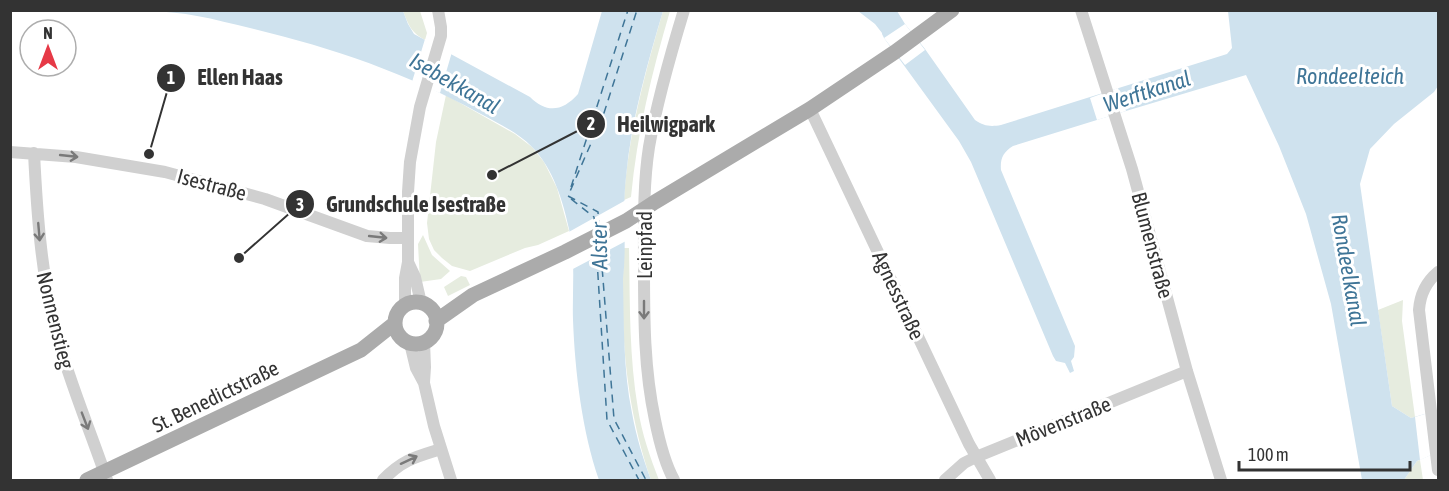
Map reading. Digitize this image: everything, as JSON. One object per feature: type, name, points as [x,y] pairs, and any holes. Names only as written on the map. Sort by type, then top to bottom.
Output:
[{"type":"main road","points":[[436,321],[473,295],[565,252],[626,220],[810,109],[895,52],[952,10]]},
{"type":"main road","points":[[425,305],[473,295]]},
{"type":"main road","points":[[413,302],[425,305],[434,313],[436,321],[434,333],[412,341],[397,331],[395,323],[398,312],[405,305],[413,302]]},
{"type":"main road","name":"St. Benedictstraße","points":[[361,350],[395,323]]},
{"type":"main road","name":"St. Benedictstraße","points":[[87,480],[105,476],[361,350],[412,341]]},
{"type":"street","name":"Leinpfad","points":[[674,480],[658,433],[648,375],[644,322],[644,209],[649,148],[654,123],[684,10]]},
{"type":"street","name":"Blumenstraße","points":[[1081,10],[1132,169],[1186,370],[1221,480]]},
{"type":"street","points":[[405,305],[410,162],[414,133],[439,45],[441,12]]},
{"type":"street","name":"Agnesstraße","points":[[810,109],[976,457],[990,480]]},
{"type":"street","name":"Isestraße","points":[[10,152],[86,159],[165,172],[265,199],[367,236],[407,238]]},
{"type":"street","name":"Nonnenstieg","points":[[34,153],[41,258],[49,301],[65,363],[105,476]]},
{"type":"street","points":[[408,262],[425,305]]},
{"type":"street","points":[[1438,272],[1424,290],[1419,304],[1438,470]]},
{"type":"street","points":[[412,341],[425,367],[424,383],[451,480]]},
{"type":"street","name":"Mövenstraße","points":[[945,480],[964,463],[976,457],[1186,370]]},
{"type":"street","points":[[383,480],[404,462],[441,448]]},
{"type":"shaded area","points":[[403,11],[420,11],[427,33],[425,40],[411,28]]},
{"type":"shaded area","points":[[663,11],[670,11],[646,103],[631,197],[624,200],[633,128]]},
{"type":"shaded area","points":[[446,95],[515,134],[532,147],[544,162],[557,188],[569,231],[470,271],[452,266],[434,250],[429,239],[427,223],[436,142]]},
{"type":"shaded area","points":[[423,235],[432,255],[450,271],[441,279],[420,282],[418,244]]},
{"type":"shaded area","points":[[624,248],[629,248],[631,349],[638,409],[659,480],[651,480],[643,456],[628,382],[623,331]]},
{"type":"shaded area","points":[[461,276],[466,277],[470,285],[448,296],[444,287]]},
{"type":"shaded area","points":[[1403,300],[1402,321],[1415,417],[1411,418],[1392,406],[1378,310]]},
{"type":"shaded area","points":[[1420,460],[1423,480],[1404,480],[1417,461]]},
{"type":"water","points":[[152,11],[403,11],[414,34],[543,106],[555,108],[567,104],[578,94],[602,11],[663,11],[636,114],[628,156],[624,202],[624,346],[627,380],[636,430],[651,480],[599,480],[588,442],[578,381],[569,229],[564,207],[551,175],[539,155],[526,142],[507,128],[452,99],[368,63],[280,35],[204,17]]},
{"type":"water","points":[[858,11],[897,11],[975,120],[984,125],[994,126],[1227,54],[1232,48],[1228,11],[1438,11],[1438,86],[1434,92],[1394,124],[1370,149],[1360,184],[1392,406],[1411,418],[1438,410],[1438,452],[1417,461],[1404,480],[1362,480],[1331,304],[1306,214],[1279,146],[1246,75],[1013,146],[1003,156],[1001,170],[1075,346],[1074,357],[1071,361],[1074,371],[1070,373],[1065,363],[1056,361],[1053,356],[971,162],[959,141],[882,33],[875,24]]},
{"type":"pier","points":[[905,24],[925,50],[905,65],[884,38]]},
{"type":"pier","points":[[425,39],[452,52],[440,93],[412,82]]},
{"type":"pier","points":[[1118,88],[1126,111],[1097,120],[1090,98]]},
{"type":"pier","points":[[626,200],[626,241],[571,270],[567,233]]},
{"type":"pier","points":[[1438,410],[1438,452],[1420,460],[1415,417]]},
{"type":"ferry route","points":[[571,187],[628,10]]},
{"type":"ferry route","points":[[599,228],[598,212],[568,196],[603,116],[637,10]]},
{"type":"ferry route","points":[[571,199],[594,217],[595,231]]},
{"type":"ferry route","points":[[600,241],[614,419],[646,480]]},
{"type":"ferry route","points":[[596,244],[607,420],[639,480]]},
{"type":"place","name":"Ellen Haas","points":[[149,154]]},
{"type":"place","name":"Heilwigpark","points":[[492,175]]},
{"type":"place","name":"Grundschule Isestraße","points":[[239,258]]},
{"type":"water label","name":"Rondeelteich","points":[[1350,76]]},
{"type":"water label","name":"Isebekkanal","points":[[455,83]]},
{"type":"water label","name":"Werftkanal","points":[[1147,91]]},
{"type":"water label","name":"Alster","points":[[599,246]]},
{"type":"water label","name":"Rondeelkanal","points":[[1349,270]]}]
